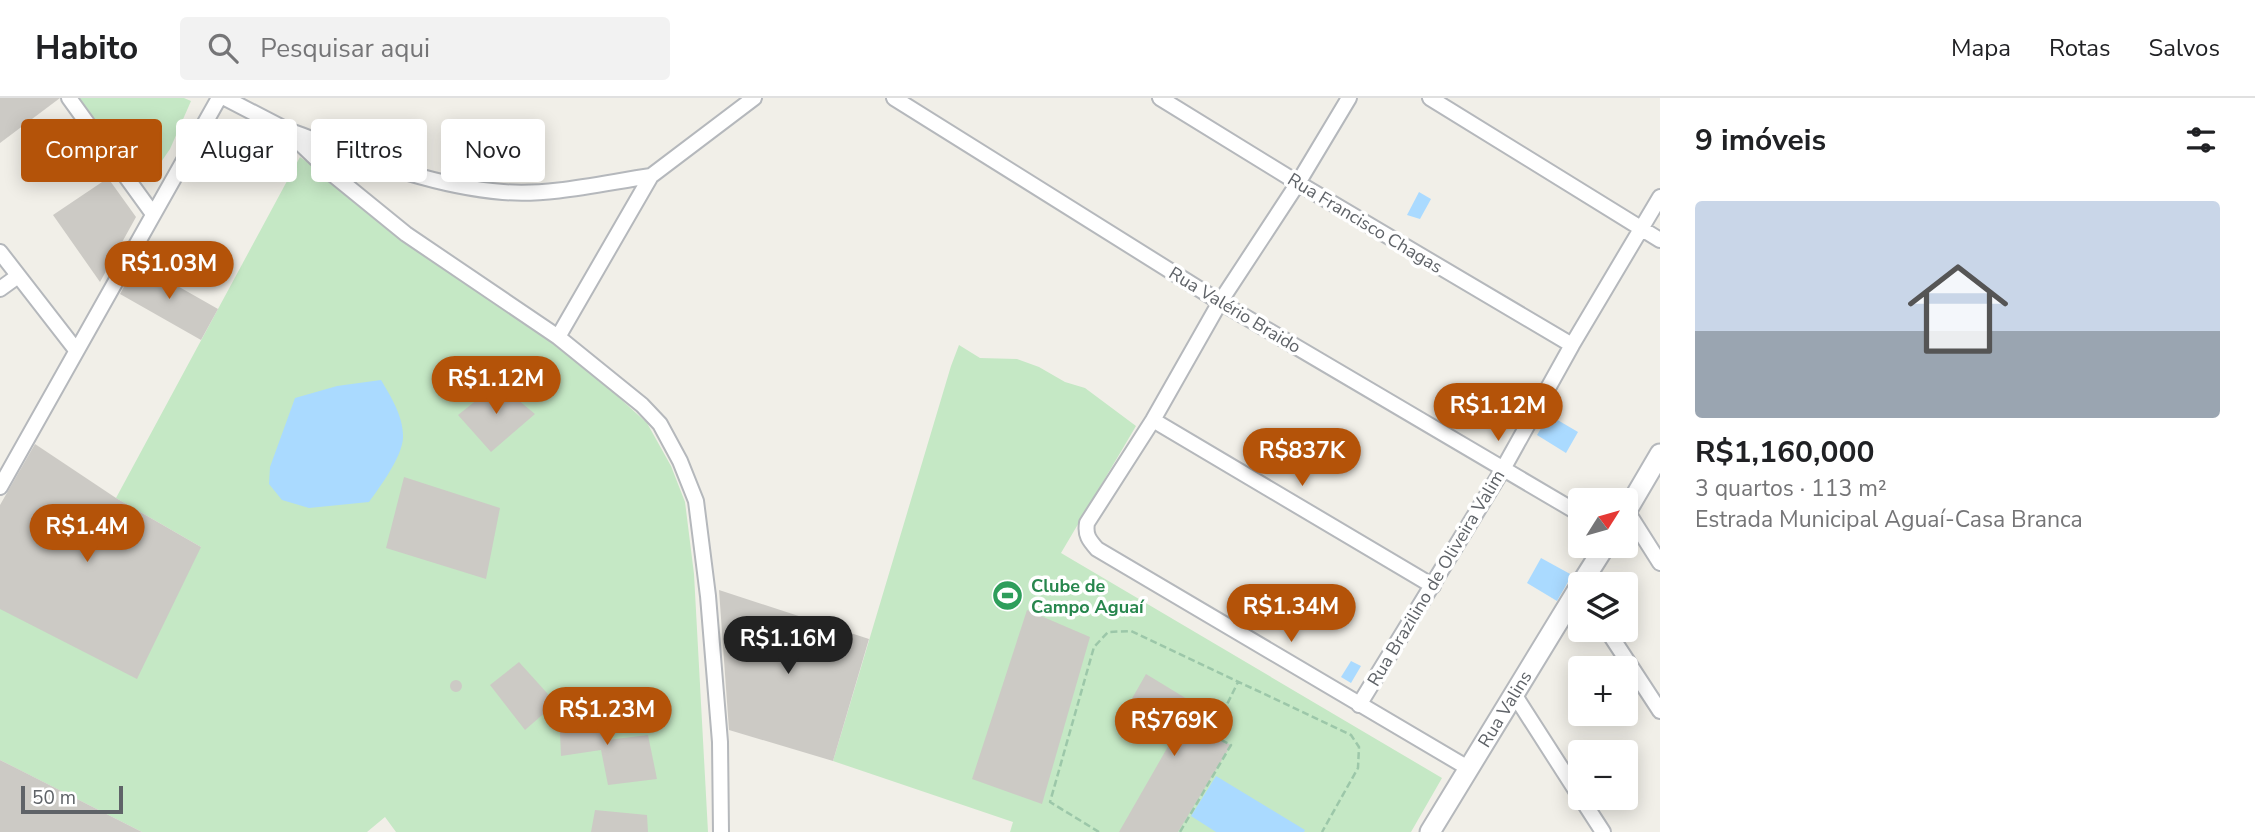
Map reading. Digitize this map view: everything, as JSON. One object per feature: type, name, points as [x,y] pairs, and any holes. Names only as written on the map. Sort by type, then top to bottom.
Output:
[{"type":"street","points":[[69,98],[153,214]]},
{"type":"street","points":[[0,486],[219,98]]},
{"type":"street","points":[[225,98],[266,119]]},
{"type":"street","points":[[558,337],[651,176],[754,98]]},
{"type":"street","name":"Rua Valério Braido","points":[[894,98],[1220,302],[1568,507]]},
{"type":"street","name":"Rua Francisco Chagas","points":[[1160,98],[1572,345]]},
{"type":"street","points":[[1349,98],[1298,183],[1220,302],[1153,420],[1087,523],[1088,538],[1097,549],[1468,768]]},
{"type":"street","points":[[1430,98],[1660,240]]},
{"type":"street","points":[[297,133],[379,164],[444,182],[504,192],[562,189],[651,176]]},
{"type":"street","points":[[297,140],[331,173],[406,234],[558,337],[642,405],[660,424],[680,461],[695,501],[708,596],[720,742],[722,832]]},
{"type":"street","name":"Rua Brazilino de Oliveira Valim","points":[[1359,705],[1503,469],[1572,345],[1660,197]]},
{"type":"street","points":[[0,252],[76,350]]},
{"type":"street","points":[[0,289],[18,276]]},
{"type":"street","points":[[1153,420],[1433,586]]},
{"type":"street","points":[[1638,492],[1660,454]]},
{"type":"street","points":[[1638,530],[1660,563]]},
{"type":"street","name":"Rua Valins","points":[[1430,832],[1568,606]]},
{"type":"street","points":[[1616,642],[1656,695],[1660,711]]},
{"type":"street","points":[[1514,694],[1568,778]]},
{"type":"street","points":[[1589,810],[1603,832]]},
{"type":"path","points":[[1099,832],[1050,802],[1094,647],[1108,632],[1131,631],[1351,735],[1359,747],[1358,768],[1322,832]]},
{"type":"path","points":[[1180,832],[1231,745],[1212,735],[1238,682]]},
{"type":"green space","points":[[77,98],[184,98],[191,101],[183,119],[176,119],[176,135],[162,161],[162,119],[92,119]]},
{"type":"green space","points":[[300,157],[311,165],[311,182],[335,182],[560,344],[647,423],[671,466],[685,502],[694,574],[708,832],[396,832],[385,817],[367,832],[142,832],[0,760],[0,609],[201,547],[116,498],[287,182],[297,182],[297,163]]},
{"type":"green space","name":"Clube de Campo Aguaí","points":[[959,345],[980,358],[1017,359],[1039,367],[1065,382],[1085,388],[1136,426],[1061,553],[1442,778],[1411,832],[1010,832],[1013,822],[833,761]]},
{"type":"water","points":[[1419,192],[1431,199],[1420,219],[1407,215]]},
{"type":"water","points":[[381,380],[399,415],[403,438],[395,463],[369,502],[309,508],[282,500],[269,484],[270,467],[295,398],[337,386]]},
{"type":"water","points":[[1549,415],[1578,432],[1566,453],[1537,435]]},
{"type":"water","points":[[1541,558],[1568,573],[1568,582],[1557,601],[1527,583]]},
{"type":"water","points":[[1351,661],[1361,666],[1351,683],[1341,677]]},
{"type":"water","points":[[1216,776],[1305,830],[1304,832],[1216,832],[1191,816]]},
{"type":"building","points":[[0,98],[60,98],[32,119],[21,119],[21,127],[0,143]]},
{"type":"building","points":[[102,182],[111,182],[136,217],[100,282],[53,215]]},
{"type":"building","points":[[137,263],[218,309],[201,340],[120,294]]},
{"type":"building","points":[[498,383],[535,414],[491,452],[458,415]]},
{"type":"building","points":[[35,444],[116,498],[201,547],[137,679],[0,609],[0,505]]},
{"type":"building","points":[[404,477],[500,508],[486,579],[386,548]]},
{"type":"building","points":[[719,590],[869,639],[833,761],[729,730]]},
{"type":"building","points":[[1027,610],[1090,637],[1042,804],[972,779]]},
{"type":"building","points":[[519,662],[556,703],[525,730],[490,685]]},
{"type":"building","points":[[1146,674],[1220,719],[1212,735],[1231,745],[1178,832],[1119,832],[1174,736],[1126,709]]},
{"type":"building","points":[[456,680],[462,686],[456,692],[450,686]]},
{"type":"building","points":[[598,708],[607,740],[648,735],[657,779],[608,785],[601,750],[561,756],[559,711]]},
{"type":"building","points":[[0,760],[16,768],[142,832],[0,832]]},
{"type":"building","points":[[595,810],[647,815],[648,832],[591,832]]},
{"type":"place","name":"Clube de Campo Aguaí","points":[[1008,596]]}]
